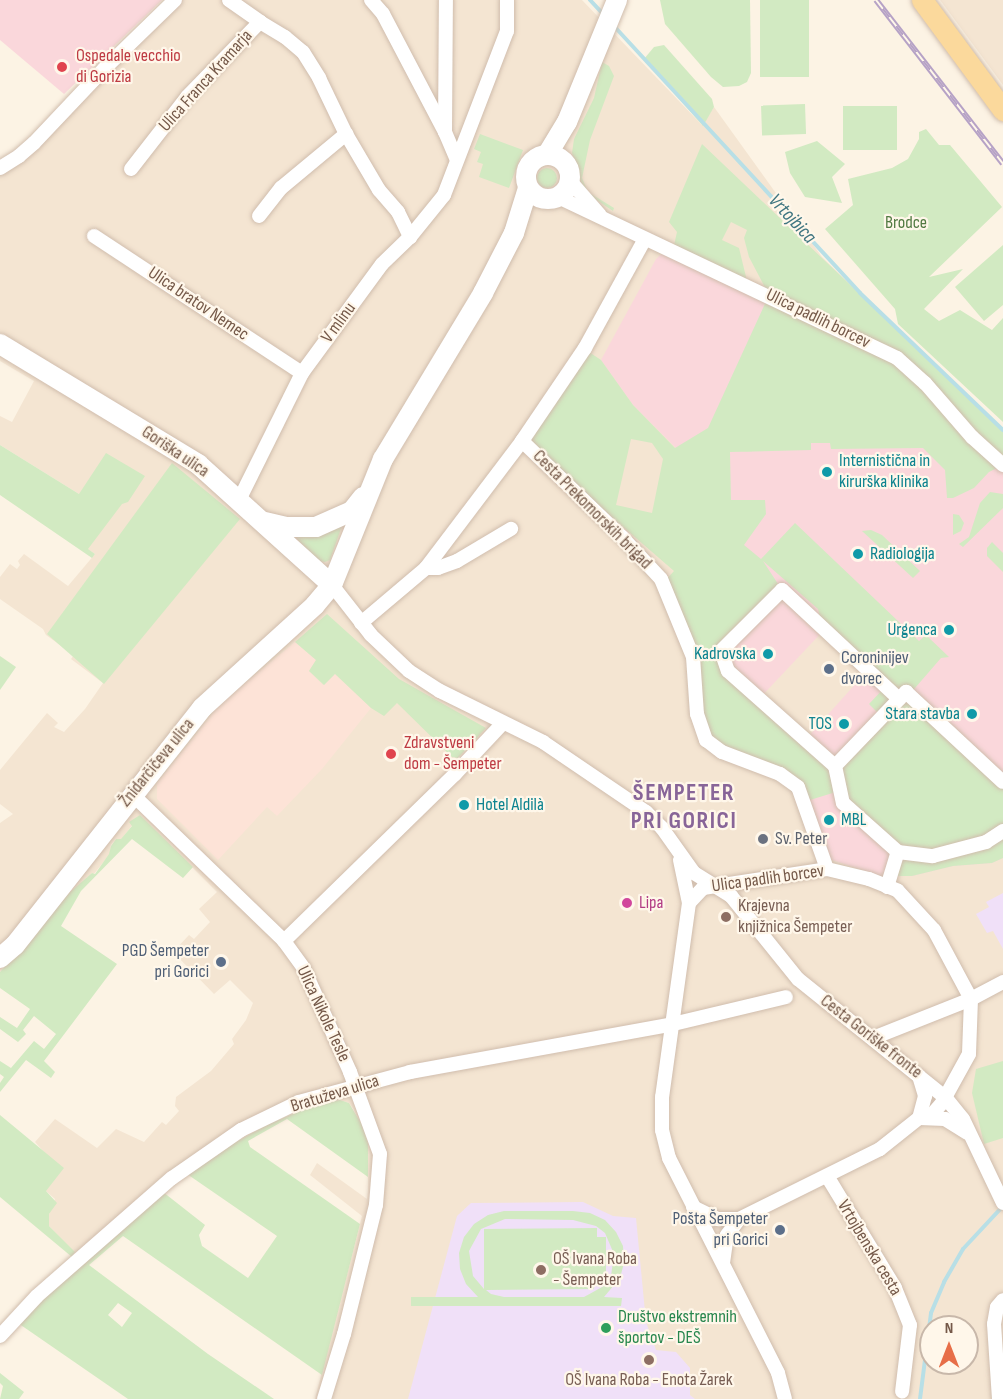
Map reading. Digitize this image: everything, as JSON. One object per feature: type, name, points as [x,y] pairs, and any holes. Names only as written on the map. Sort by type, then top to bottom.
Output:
[{"type":"main road","points":[[922,0],[1003,110]]},
{"type":"street","points":[[0,168],[34,143],[104,69],[175,0]]},
{"type":"street","name":"Ulica Franca Kramarja","points":[[229,0],[285,37],[303,52],[320,78],[346,134],[380,190],[398,212],[410,237]]},
{"type":"street","points":[[371,0],[383,14],[445,132],[457,160]]},
{"type":"street","points":[[383,0],[383,14]]},
{"type":"street","points":[[445,132],[446,0]]},
{"type":"street","name":"V mlinu","points":[[239,500],[302,373],[382,264],[410,237],[444,195],[507,31],[507,0]]},
{"type":"street","points":[[555,158],[567,122],[617,0]]},
{"type":"street","name":"Ulica Franca Kramarja","points":[[131,169],[187,97],[260,22]]},
{"type":"street","points":[[259,216],[297,173],[346,134]]},
{"type":"street","points":[[550,191],[527,170],[534,159],[555,158],[569,171],[514,233],[483,293],[383,459],[368,491],[347,553],[332,585],[361,623],[409,671],[440,691],[543,742],[632,802],[662,828],[677,850],[685,872],[689,903],[662,1097],[662,1130],[669,1158],[778,1373],[785,1399]]},
{"type":"street","name":"Ulica padlih borcev","points":[[550,191],[601,217]]},
{"type":"street","name":"Ulica padlih borcev","points":[[550,191],[645,239],[897,358],[925,383],[972,437],[1003,465]]},
{"type":"street","name":"Ulica bratov Nemec","points":[[93,236],[302,373]]},
{"type":"street","name":"Cesta Prekomorskih brigad","points":[[361,623],[426,568],[522,441],[585,348],[645,239]]},
{"type":"street","name":"Goriška ulica","points":[[0,344],[198,464],[332,585]]},
{"type":"street","name":"Cesta Prekomorskih brigad","points":[[522,441],[622,537],[661,579],[693,657],[697,714],[706,740],[722,752],[780,774],[798,787],[827,869]]},
{"type":"street","points":[[262,522],[287,528],[316,527],[352,511],[368,491]]},
{"type":"street","points":[[426,568],[438,568],[458,561],[511,529]]},
{"type":"street","name":"Žnidarčičeva ulica","points":[[0,958],[15,945],[202,708],[315,605],[332,585]]},
{"type":"street","points":[[899,699],[782,590],[721,651],[728,671],[835,766],[843,803],[898,852],[933,855],[986,842],[1003,831]]},
{"type":"street","points":[[835,766],[906,692],[1003,782]]},
{"type":"street","points":[[284,941],[455,774],[503,723]]},
{"type":"street","name":"Ulica Nikole Tesle","points":[[132,794],[284,941],[304,969],[357,1087],[380,1154],[376,1205],[345,1334],[324,1399]]},
{"type":"street","name":"Cesta Goriške fronte","points":[[677,850],[694,873],[730,896],[798,979],[945,1097],[963,1119],[971,1136],[997,1171],[1001,1198]]},
{"type":"street","points":[[884,885],[898,852]]},
{"type":"street","name":"Ulica padlih borcev","points":[[689,903],[703,888],[717,888],[827,869],[884,885],[898,891],[934,930],[971,999]]},
{"type":"street","points":[[873,1038],[971,999],[1003,982]]},
{"type":"street","points":[[673,1024],[786,997]]},
{"type":"street","points":[[693,1207],[718,1219],[739,1219],[880,1149],[925,1117],[945,1097],[969,1053],[971,999]]},
{"type":"street","name":"Bratuževa ulica","points":[[0,1336],[37,1296],[172,1178],[241,1130],[298,1102],[410,1072],[673,1024]]},
{"type":"street","points":[[919,1076],[925,1096],[925,1117]]},
{"type":"street","points":[[925,1117],[950,1120],[971,1136]]},
{"type":"street","name":"Vrtojbenska cesta","points":[[827,1176],[895,1288],[910,1325],[902,1392]]},
{"type":"street","points":[[723,1263],[727,1235],[739,1219]]},
{"type":"street","points":[[999,1399],[994,1324],[997,1307],[1003,1300]]},
{"type":"shaded area","name":"Ospedale vecchio di Gorizia","points":[[0,0],[162,0],[64,94],[0,40]]},
{"type":"shaded area","points":[[175,0],[582,0],[702,125],[714,107],[822,257],[1003,431],[1003,1399],[315,1399],[362,1216],[310,1175],[317,1163],[367,1199],[368,1192],[368,1143],[354,1110],[349,1103],[340,1100],[314,1105],[286,1116],[236,1142],[163,1192],[83,1262],[49,1226],[49,1214],[55,1199],[46,1191],[45,1153],[35,1142],[55,1119],[97,1148],[116,1129],[144,1142],[162,1122],[166,1125],[179,1111],[175,1106],[176,1097],[211,1071],[234,1044],[232,1039],[246,1020],[253,1003],[230,980],[214,994],[173,952],[189,935],[194,939],[210,922],[199,909],[217,892],[140,815],[121,840],[116,839],[111,845],[110,854],[94,874],[92,873],[81,884],[0,972],[0,823],[13,814],[0,804],[0,770],[47,713],[58,723],[54,727],[64,732],[85,709],[103,683],[71,659],[74,655],[46,635],[43,629],[0,599],[0,577],[10,564],[17,569],[20,565],[18,561],[24,554],[68,586],[95,554],[57,529],[79,494],[0,445],[0,416],[12,422],[34,381],[0,361],[0,168]]},
{"type":"shaded area","points":[[940,0],[1003,0],[1003,85]]},
{"type":"shaded area","points":[[667,249],[768,295],[1003,442],[1003,858],[992,863],[953,866],[912,876],[880,876],[829,859],[809,801],[805,740],[868,670],[824,630],[759,699],[728,671],[717,512],[676,448],[633,405],[601,360],[656,259]]},
{"type":"shaded area","points":[[295,642],[316,660],[309,671],[323,685],[335,673],[371,708],[322,769],[277,816],[267,807],[218,860],[157,799],[157,783],[222,702]]},
{"type":"shaded area","points":[[1003,893],[1003,949],[993,931],[987,933],[976,914],[989,907],[986,902]]},
{"type":"shaded area","name":"OŠ Ivana Roba - Šempeter","points":[[583,1202],[613,1216],[636,1218],[646,1322],[656,1350],[676,1352],[690,1368],[690,1395],[695,1399],[408,1399],[457,1216],[471,1203]]},
{"type":"green space","points":[[660,0],[750,0],[751,73],[747,82],[739,86],[723,87],[711,77],[665,24]]},
{"type":"green space","points":[[760,0],[809,0],[809,77],[760,77]]},
{"type":"green space","points":[[664,45],[712,99],[714,107],[703,126],[644,59],[654,47]]},
{"type":"green space","points":[[602,62],[609,66],[614,76],[590,140],[582,178],[588,192],[614,208],[613,211],[589,195],[581,185],[572,153],[574,139],[594,98]]},
{"type":"green space","points":[[805,104],[806,134],[762,136],[761,106]]},
{"type":"green space","points":[[843,106],[897,106],[897,150],[843,150]]},
{"type":"green space","name":"Brodce","points":[[926,129],[939,145],[950,145],[1002,207],[929,277],[963,269],[924,309],[939,321],[960,310],[992,330],[1003,318],[1003,422],[898,324],[895,309],[825,229],[853,205],[848,179],[892,168],[908,159],[919,139],[919,132]]},
{"type":"green space","points":[[480,134],[523,150],[509,188],[479,177],[483,164],[477,162],[481,152],[474,149]]},
{"type":"green space","points":[[817,141],[845,164],[832,177],[842,203],[805,197],[790,173],[785,152]]},
{"type":"green space","points":[[702,144],[1003,430],[1003,465],[989,472],[974,488],[953,498],[947,498],[945,470],[923,448],[831,449],[830,443],[811,443],[811,450],[730,452],[731,500],[765,500],[766,514],[744,545],[761,559],[795,523],[919,641],[926,635],[949,657],[941,658],[909,695],[1003,782],[1003,858],[992,863],[953,866],[912,876],[890,876],[898,852],[839,791],[810,800],[790,780],[706,740],[694,667],[663,583],[674,571],[524,441],[586,350],[601,360],[633,405],[675,448],[708,428],[769,295],[749,257],[744,238],[747,230],[731,222],[722,240],[739,248],[747,281],[674,245],[677,232],[669,222]],"holes":[[[631,439],[652,443],[663,459],[652,513],[616,505]],[[763,561],[818,609],[822,627],[885,687],[869,704],[879,714],[835,766],[728,671],[721,651],[782,590]]]},
{"type":"green space","points":[[547,168],[554,171],[557,178],[554,185],[547,188],[540,185],[537,178],[540,171]]},
{"type":"green space","points":[[1003,245],[1003,305],[984,321],[955,287]]},
{"type":"green space","points":[[0,445],[79,494],[106,453],[145,476],[128,502],[122,504],[88,549],[95,554],[92,558],[0,495]]},
{"type":"green space","points":[[172,463],[240,519],[104,684],[47,634]]},
{"type":"green space","points":[[990,492],[1003,494],[1003,508],[963,547],[959,544],[969,537],[980,503]]},
{"type":"green space","points":[[953,514],[959,515],[964,523],[961,531],[953,535]]},
{"type":"green space","points":[[344,520],[330,560],[325,562],[319,561],[292,534]]},
{"type":"green space","points":[[871,530],[882,535],[920,571],[913,578],[862,531]]},
{"type":"green space","points":[[992,542],[1003,553],[1003,572],[987,556],[987,548]]},
{"type":"green space","points":[[327,614],[399,679],[486,728],[458,758],[452,757],[397,703],[384,716],[371,708],[335,674],[324,685],[309,671],[316,660],[295,642]]},
{"type":"green space","points":[[0,656],[16,667],[0,690]]},
{"type":"green space","points":[[140,815],[193,867],[183,878],[132,839],[81,891],[61,926],[117,964],[44,1061],[55,1072],[51,1078],[26,1060],[0,1092],[0,1083],[4,1077],[0,1074],[0,1061],[11,1068],[34,1041],[44,1049],[56,1034],[34,1016],[23,1030],[26,1034],[18,1042],[0,1029],[0,1017],[17,1028],[30,1009],[0,988],[0,972],[68,894],[92,873],[95,874],[116,839],[121,839],[132,826],[129,822]]},
{"type":"green space","points":[[1003,1061],[1003,1138],[984,1144],[972,1093],[976,1069]]},
{"type":"green space","points":[[340,1100],[349,1103],[362,1125],[368,1143],[368,1177],[287,1119],[248,1141],[250,1147],[360,1224],[322,1375],[123,1236],[89,1265],[208,1354],[274,1399],[128,1399],[15,1321],[163,1192],[205,1225],[199,1235],[202,1246],[248,1278],[277,1236],[187,1174],[236,1142],[269,1124],[314,1105]],"holes":[[[118,1303],[132,1313],[122,1327],[108,1315]]]},
{"type":"green space","points":[[0,1115],[64,1168],[46,1191],[57,1203],[49,1214],[49,1226],[75,1252],[72,1257],[0,1197]]},
{"type":"green space","points":[[504,1211],[573,1211],[590,1213],[605,1220],[616,1232],[623,1246],[624,1263],[620,1278],[604,1297],[622,1298],[621,1306],[411,1306],[411,1297],[478,1297],[466,1284],[460,1269],[459,1253],[464,1237],[474,1224],[488,1215]],"holes":[[[505,1219],[573,1220],[596,1226],[605,1233],[614,1254],[611,1276],[604,1286],[584,1297],[504,1297],[491,1294],[486,1290],[594,1289],[594,1280],[606,1279],[606,1237],[597,1237],[597,1228],[484,1229],[484,1289],[473,1276],[469,1251],[481,1229]]]},
{"type":"green space","points":[[0,1373],[24,1392],[19,1399],[0,1399],[3,1386],[0,1383]]},
{"type":"waterway","name":"Vrtojbica","points":[[590,0],[604,15]]},
{"type":"waterway","name":"Vrtojbica","points":[[613,25],[860,293],[1003,430]]},
{"type":"waterway","name":"Vrtojbica","points":[[920,1399],[931,1313],[944,1282],[963,1249],[1002,1207]]},
{"type":"railway","points":[[876,0],[1003,164]]},
{"type":"place","name":"Ospedale vecchio di Gorizia","points":[[62,67]]},
{"type":"place","name":"Internistična in kirurška klinika","points":[[827,472]]},
{"type":"place","name":"Radiologija","points":[[858,554]]},
{"type":"place","name":"Urgenca","points":[[949,630]]},
{"type":"place","name":"Kadrovska","points":[[768,654]]},
{"type":"place","name":"Coroninijev dvorec","points":[[829,669]]},
{"type":"place","name":"Stara stavba","points":[[972,714]]},
{"type":"place","name":"TOS","points":[[844,724]]},
{"type":"place","name":"Zdravstveni dom - Šempeter","points":[[391,754]]},
{"type":"place","name":"Hotel Aldilà","points":[[464,805]]},
{"type":"place","name":"MBL","points":[[829,820]]},
{"type":"place","name":"Sv. Peter","points":[[763,839]]},
{"type":"place","name":"Lipa","points":[[627,903]]},
{"type":"place","name":"Krajevna knjižnica Šempeter","points":[[726,917]]},
{"type":"place","name":"PGD Šempeter pri Gorici","points":[[221,962]]},
{"type":"place","name":"Pošta Šempeter pri Gorici","points":[[780,1230]]},
{"type":"place","name":"OŠ Ivana Roba - Šempeter","points":[[541,1270]]},
{"type":"place","name":"Društvo ekstremnih športov - DEŠ","points":[[606,1328]]},
{"type":"place","name":"OŠ Ivana Roba - Enota Žarek","points":[[649,1360]]},
{"type":"district","name":"ŠEMPETER PRI GORICI","points":[[684,807]]}]
